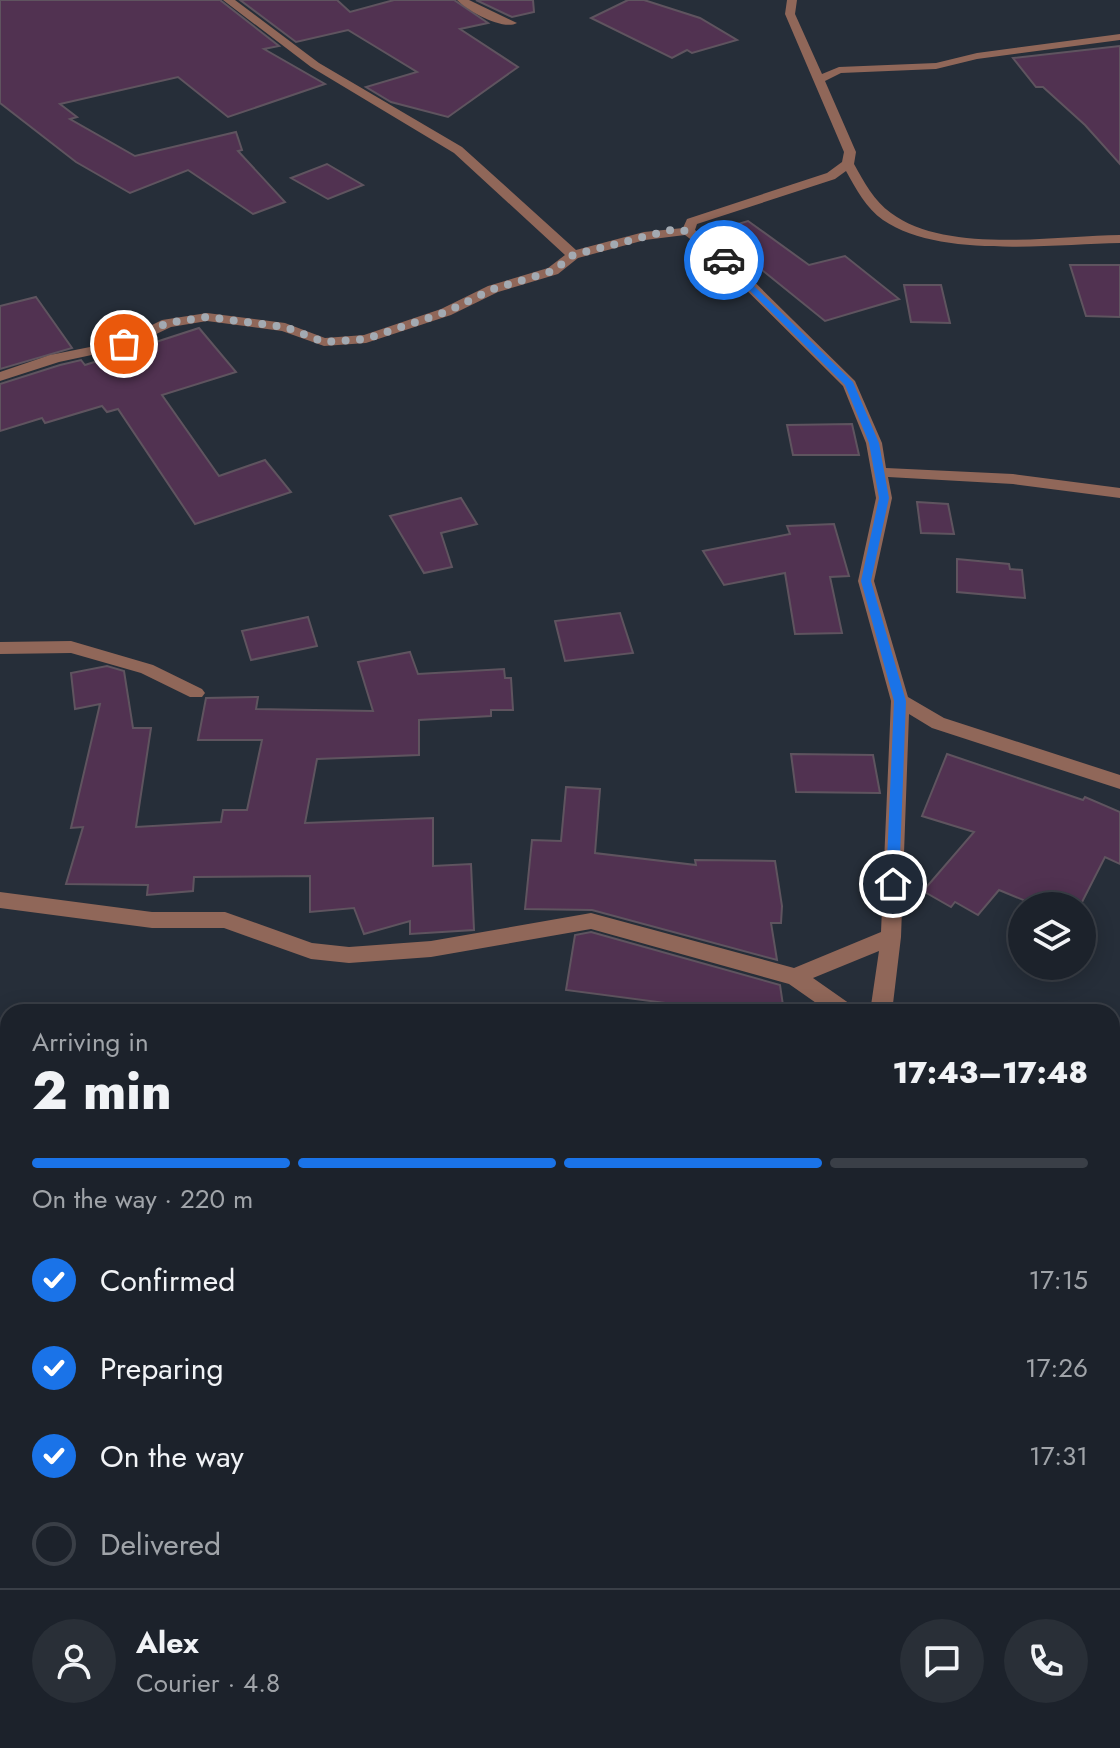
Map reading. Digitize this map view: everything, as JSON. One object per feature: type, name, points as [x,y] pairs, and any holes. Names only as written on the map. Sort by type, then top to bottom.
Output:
[{"type":"street","points":[[228,0],[315,65],[458,150],[573,255]]},
{"type":"street","points":[[462,0],[475,9],[512,23]]},
{"type":"street","points":[[792,0],[790,14],[850,152],[848,164],[864,192],[891,220],[920,231],[977,239],[1089,242],[1120,239]]},
{"type":"street","points":[[819,79],[839,70],[936,66],[977,56],[1120,37]]},
{"type":"street","points":[[688,231],[692,222],[831,176],[848,164]]},
{"type":"street","points":[[0,377],[55,358],[124,344],[167,323],[207,317],[285,327],[324,342],[366,339],[434,317],[493,289],[553,271],[573,255],[644,236],[688,231],[716,252],[850,384],[874,443],[884,498],[866,581],[900,701],[891,937],[882,1004]]},
{"type":"street","points":[[879,472],[1013,479],[1120,493]]},
{"type":"street","points":[[0,648],[71,647],[147,669],[196,693]]},
{"type":"street","points":[[900,701],[938,723],[1120,782]]},
{"type":"street","points":[[0,900],[152,920],[225,920],[311,951],[349,955],[431,949],[591,921],[795,977],[834,1004]]},
{"type":"street","points":[[795,977],[891,937]]},
{"type":"building","points":[[0,0],[220,0],[279,46],[264,49],[325,84],[228,117],[178,77],[60,104],[77,117],[70,119],[135,156],[236,132],[242,150],[238,151],[285,202],[253,214],[188,170],[130,193],[76,162],[0,103]]},
{"type":"building","points":[[240,0],[337,0],[350,12],[394,0],[454,0],[488,23],[460,29],[518,67],[448,117],[391,102],[366,87],[417,72],[348,30],[296,42]]},
{"type":"building","points":[[476,0],[533,0],[534,12],[512,17]]},
{"type":"building","points":[[628,0],[644,0],[700,18],[737,40],[692,53],[687,50],[672,58],[591,18]]},
{"type":"building","points":[[1120,46],[1120,164],[1085,125],[1043,87],[1036,87],[1013,58]]},
{"type":"building","points":[[327,164],[363,185],[328,199],[291,178]]},
{"type":"building","points":[[748,221],[809,265],[845,256],[899,299],[825,321],[714,231]]},
{"type":"building","points":[[1070,265],[1120,265],[1120,317],[1086,316]]},
{"type":"building","points":[[904,285],[941,285],[950,323],[911,322]]},
{"type":"building","points":[[36,297],[72,348],[0,369],[0,306]]},
{"type":"building","points":[[199,328],[236,372],[162,395],[219,476],[265,460],[291,492],[195,524],[118,409],[107,412],[102,406],[45,423],[42,418],[0,431],[0,384],[81,360],[85,365]]},
{"type":"building","points":[[852,424],[859,455],[793,455],[787,425]]},
{"type":"building","points":[[461,498],[477,524],[441,533],[452,567],[424,573],[390,516]]},
{"type":"building","points":[[917,502],[948,504],[954,534],[921,533]]},
{"type":"building","points":[[834,524],[849,576],[830,577],[842,633],[795,634],[785,573],[724,585],[703,551],[790,534],[787,526]]},
{"type":"building","points":[[957,559],[1009,564],[1010,569],[1022,570],[1025,598],[957,592]]},
{"type":"building","points":[[620,613],[633,653],[565,661],[555,621]]},
{"type":"building","points":[[308,617],[317,646],[251,660],[242,631]]},
{"type":"building","points":[[410,652],[418,674],[504,669],[505,678],[511,678],[513,710],[491,710],[491,716],[419,720],[419,755],[317,759],[305,823],[433,818],[433,866],[471,864],[474,930],[410,934],[410,921],[364,934],[354,908],[310,912],[310,876],[194,877],[193,891],[147,895],[148,885],[66,884],[83,827],[71,828],[100,704],[75,709],[71,673],[107,666],[124,671],[133,728],[151,728],[136,827],[221,822],[223,810],[247,810],[262,740],[198,740],[206,698],[258,697],[256,709],[373,711],[358,662]]},
{"type":"building","points":[[791,754],[873,755],[880,793],[796,792]]},
{"type":"building","points":[[947,754],[1083,800],[1085,797],[1120,812],[1120,864],[1105,857],[1087,892],[1008,894],[999,890],[978,915],[955,902],[951,907],[923,891],[974,832],[922,816]]},
{"type":"building","points":[[566,787],[600,789],[595,853],[696,865],[695,860],[775,861],[782,906],[781,923],[771,923],[777,960],[592,910],[525,909],[532,840],[561,841]]},
{"type":"building","points":[[591,932],[780,985],[783,1004],[673,1004],[566,990],[575,935]]},
{"type":"way so far","points":[[124,344],[167,323],[207,317],[285,327],[324,342],[391,334],[493,289],[553,271],[573,255],[671,230],[688,231],[724,260]]},
{"type":"route","points":[[724,260],[850,384],[874,443],[884,498],[866,581],[900,701],[893,884]]}]
